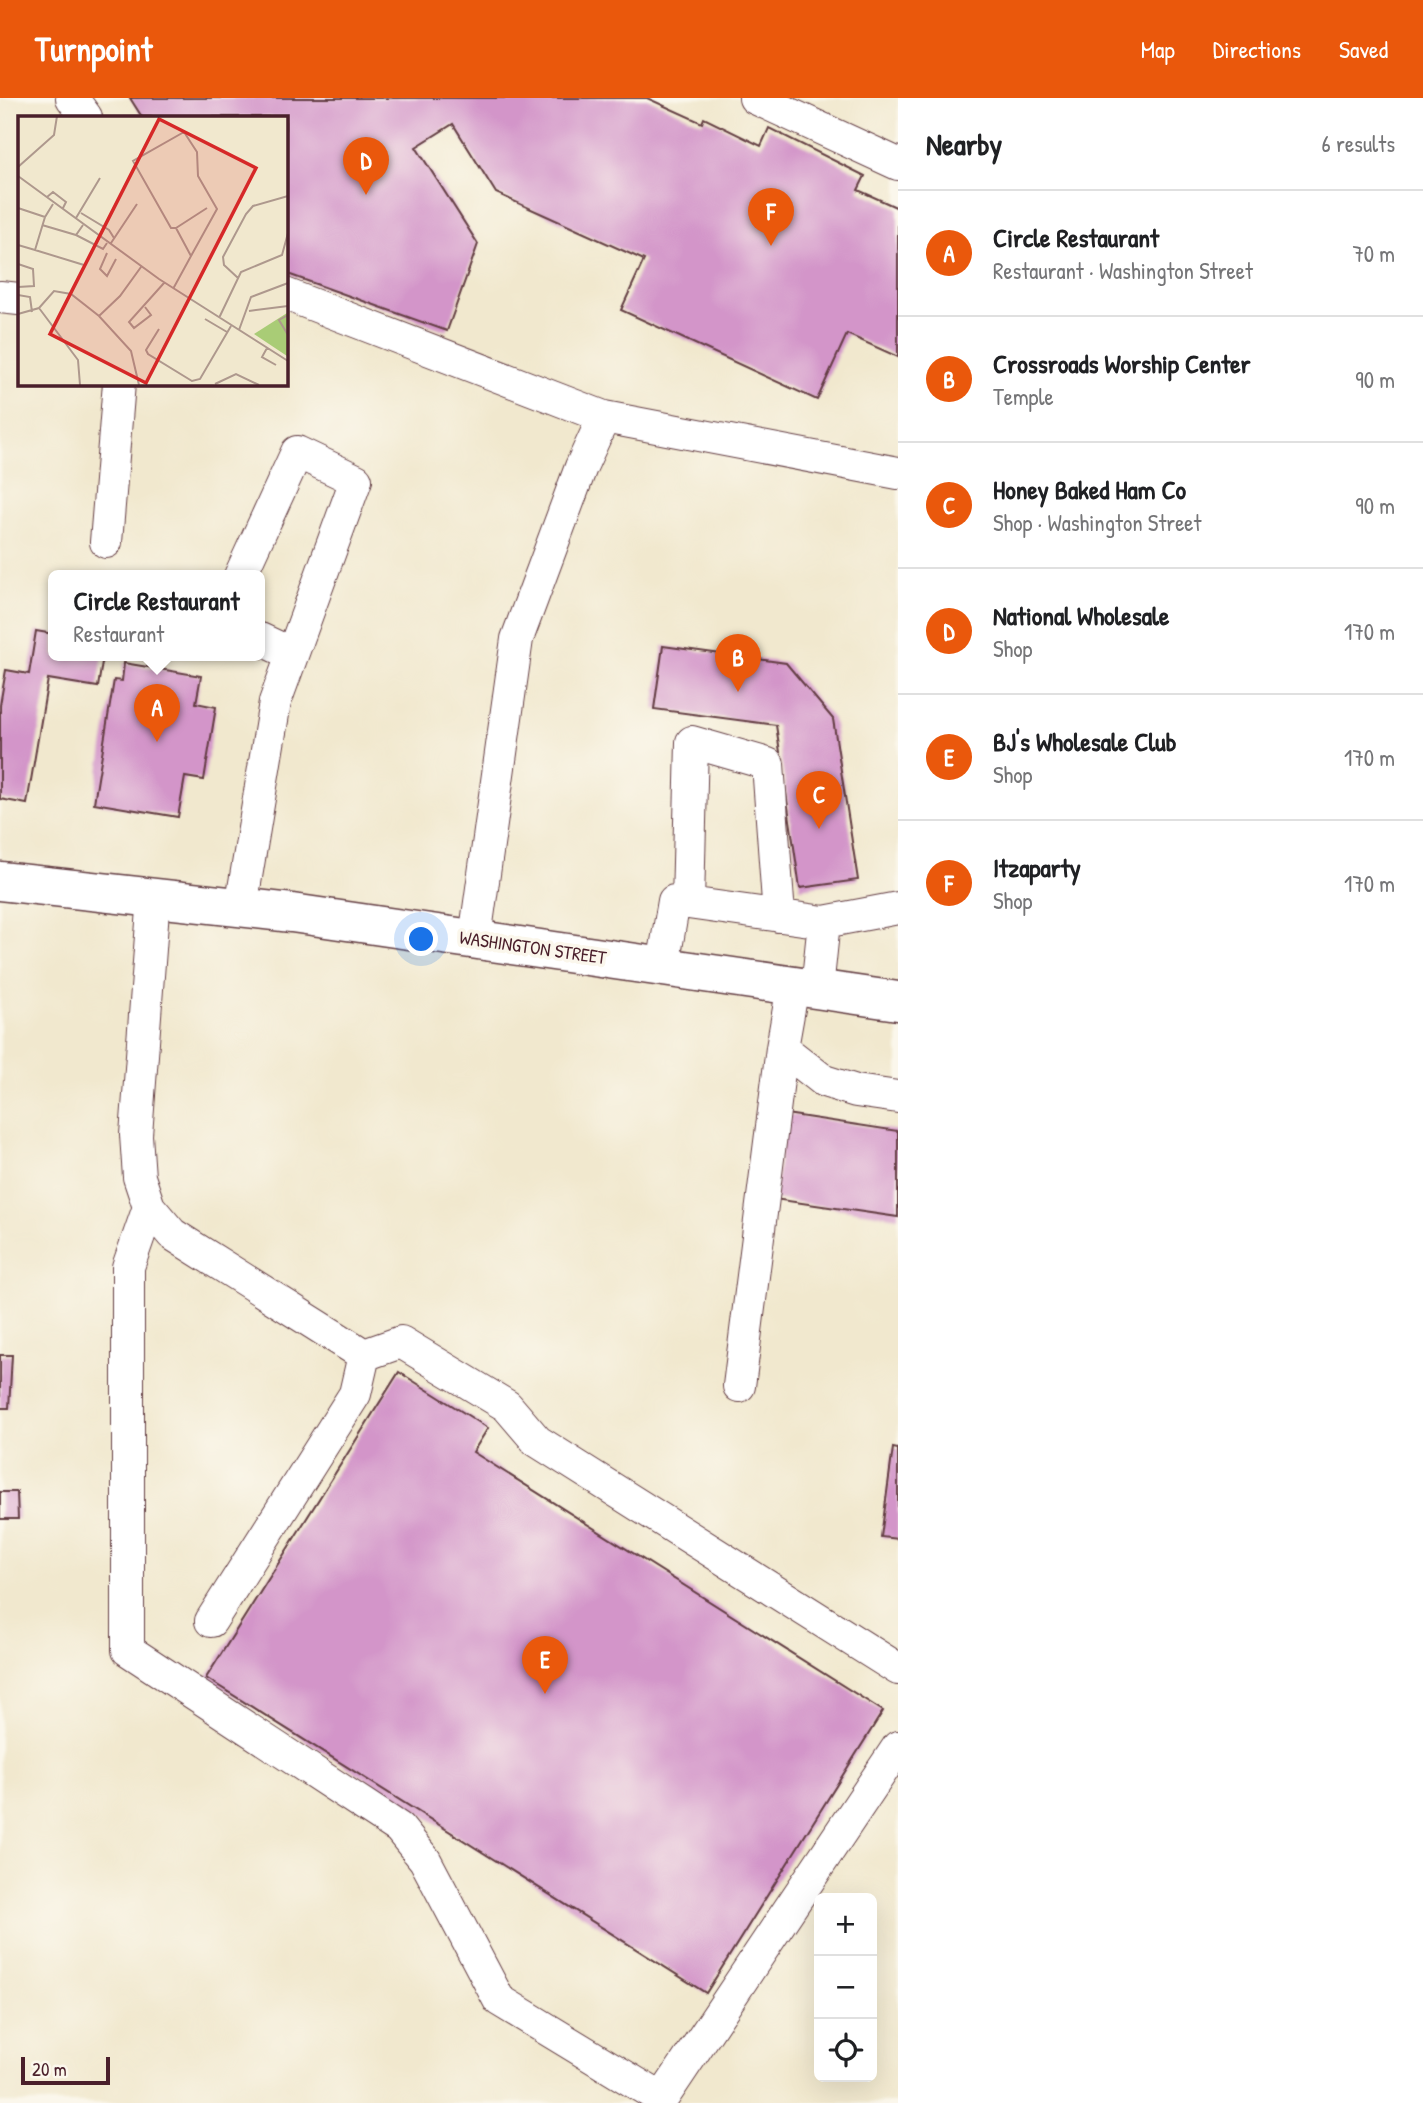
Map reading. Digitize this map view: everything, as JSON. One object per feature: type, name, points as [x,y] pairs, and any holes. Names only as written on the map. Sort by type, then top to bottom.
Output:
[{"type":"main road","name":"WASHINGTON STREET","points":[[0,881],[241,906],[898,1001]]},
{"type":"lane","points":[[72,98],[85,116]]},
{"type":"lane","points":[[755,98],[898,164]]},
{"type":"lane","points":[[287,295],[604,417],[898,473]]},
{"type":"lane","points":[[0,297],[18,299]]},
{"type":"lane","points":[[106,542],[119,385]]},
{"type":"lane","points":[[475,938],[517,639],[581,467],[604,417]]},
{"type":"lane","points":[[241,906],[275,702],[356,480],[297,452],[243,570]]},
{"type":"lane","points":[[265,641],[292,654]]},
{"type":"lane","points":[[688,903],[692,742],[768,764],[779,916]]},
{"type":"lane","points":[[154,897],[135,1135],[139,1177],[149,1207],[172,1234],[364,1355]]},
{"type":"lane","points":[[663,966],[674,901],[824,922],[898,908]]},
{"type":"lane","points":[[739,1386],[782,1048],[805,987],[824,922]]},
{"type":"lane","points":[[782,1048],[824,1081],[856,1091],[898,1097]]},
{"type":"lane","points":[[149,1207],[128,1267],[128,1650],[399,1828],[425,1860],[499,2000],[662,2099],[898,1746]]},
{"type":"lane","points":[[364,1355],[401,1342],[507,1406],[537,1441],[898,1670]]},
{"type":"lane","points":[[211,1621],[355,1394],[364,1355]]},
{"type":"building","points":[[130,98],[647,98],[702,123],[704,118],[761,146],[769,128],[865,176],[858,190],[898,208],[898,357],[847,334],[817,400],[621,310],[644,260],[496,193],[453,124],[416,147],[478,244],[447,331],[287,274],[287,116],[141,116]]},
{"type":"building","points":[[36,631],[48,633],[48,661],[102,661],[98,687],[48,679],[27,804],[0,799],[0,705],[6,670],[29,674]]},
{"type":"building","points":[[663,646],[786,663],[833,719],[858,880],[800,888],[776,725],[654,709]]},
{"type":"building","points":[[124,663],[201,676],[196,703],[216,707],[204,780],[185,777],[178,817],[94,803],[114,680],[122,681]]},
{"type":"building","points":[[786,1114],[898,1131],[898,1217],[774,1199]]},
{"type":"building","points":[[0,1355],[12,1355],[9,1408],[0,1408]]},
{"type":"building","points":[[399,1372],[488,1428],[473,1452],[883,1711],[706,1993],[206,1678]]},
{"type":"building","points":[[893,1448],[898,1449],[898,1539],[881,1537]]},
{"type":"building","points":[[0,1492],[17,1492],[18,1519],[0,1519]]},
{"type":"place","name":"National Wholesale","points":[[366,195]]},
{"type":"place","name":"Itzaparty","points":[[771,246]]},
{"type":"place","name":"Crossroads Worship Center","points":[[738,692]]},
{"type":"place","name":"Circle Restaurant","points":[[157,742]]},
{"type":"place","name":"Honey Baked Ham Co","points":[[819,829]]},
{"type":"place","name":"BJ's Wholesale Club","points":[[545,1694]]}]
